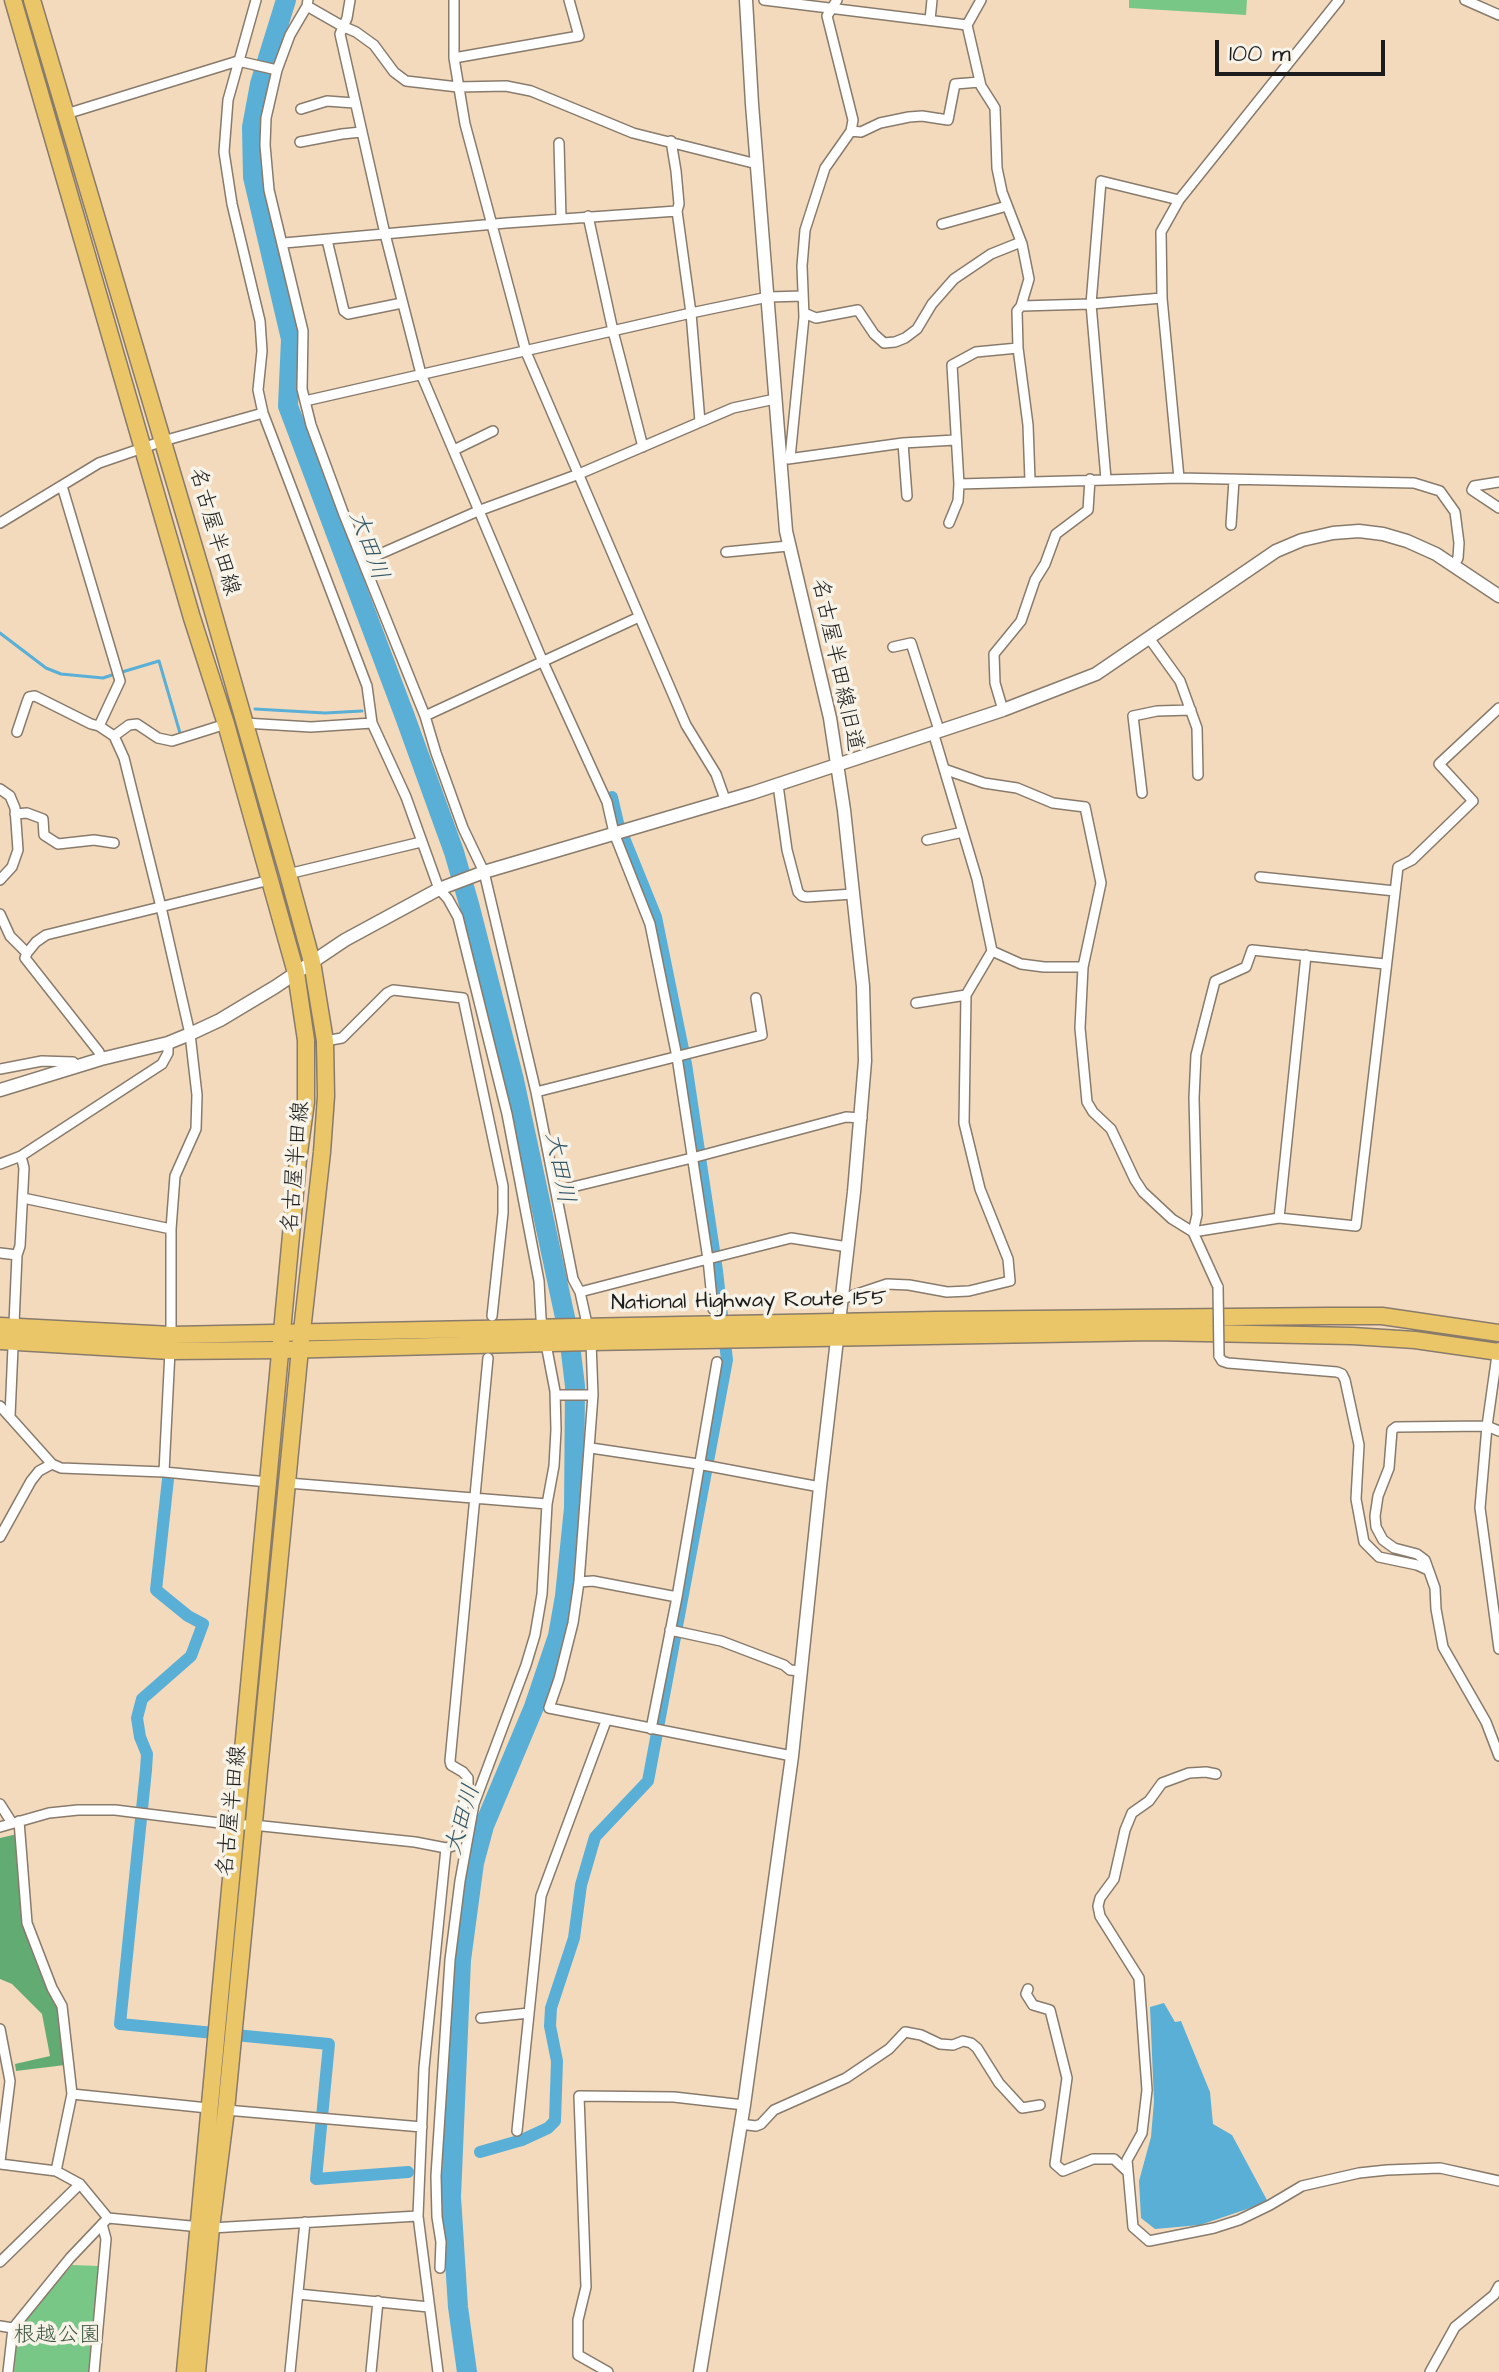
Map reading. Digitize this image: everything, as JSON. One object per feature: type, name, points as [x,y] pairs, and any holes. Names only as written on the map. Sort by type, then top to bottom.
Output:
[{"type":"main road","name":"名古屋半田線","points":[[13,0],[270,880],[296,973],[306,1040],[306,1102],[268,1482],[245,1825]]},
{"type":"main road","name":"名古屋半田線","points":[[32,0],[288,874],[312,962],[325,1041],[326,1096],[322,1152],[288,1483],[245,1825],[204,2228],[185,2372]]},
{"type":"main road","name":"National Highway Route 155","points":[[838,1330],[1179,1317],[1382,1316],[1499,1333]]},
{"type":"main road","name":"National Highway Route 155","points":[[171,1343],[282,1332],[301,1341]]},
{"type":"main road","name":"National Highway Route 155","points":[[7,1334],[281,1350],[301,1341],[546,1336],[588,1332],[1281,1333],[1415,1340],[1498,1352]]},
{"type":"main road","name":"名古屋半田線","points":[[197,2372],[204,2228]]},
{"type":"street","points":[[256,0],[228,100],[224,152],[232,204],[260,321],[262,351],[258,390],[263,413],[367,686],[372,723],[406,797],[421,842],[458,917],[507,1114],[539,1281],[555,1391],[554,1466],[547,1504],[542,1594],[535,1635],[474,1804],[460,1881],[450,1960],[436,2176],[440,2268]]},
{"type":"street","points":[[350,0],[340,34],[385,234],[421,374],[543,662],[607,802],[614,833],[650,924],[677,1057],[713,1309]]},
{"type":"street","points":[[454,0],[454,58],[465,124],[526,352],[686,725],[716,774],[726,802]]},
{"type":"street","points":[[454,58],[579,36],[569,0]]},
{"type":"street","name":"名古屋半田線旧道","points":[[700,2372],[744,2105],[792,1756],[862,1118],[865,1061],[863,986],[844,810],[827,704],[788,546],[785,459],[775,399],[746,0]]},
{"type":"street","points":[[764,0],[835,5],[967,25]]},
{"type":"street","points":[[930,20],[932,0]]},
{"type":"street","points":[[981,0],[967,25],[980,82],[995,108],[997,168],[1021,242],[1029,279],[1017,311],[1030,481]]},
{"type":"street","points":[[1179,478],[1162,298],[1161,232],[1179,200],[1339,0]]},
{"type":"street","points":[[1465,0],[1499,15]]},
{"type":"street","points":[[757,164],[633,133],[531,91],[506,86],[458,87],[406,81],[394,72],[374,45],[308,3],[290,35],[277,70],[266,118],[269,190],[303,331],[302,389],[311,425],[425,716],[481,874],[536,1092],[573,1279],[580,1292],[588,1332],[591,1448],[579,1582],[573,1623],[549,1708],[792,1756]]},
{"type":"street","points":[[835,5],[827,16],[853,120],[851,131],[825,168],[805,230],[802,266],[804,313],[785,459],[903,443],[955,440]]},
{"type":"street","points":[[66,114],[238,61],[277,70]]},
{"type":"street","points":[[851,131],[861,132],[880,123],[909,117],[948,120],[955,84],[980,82]]},
{"type":"street","points":[[301,109],[327,101],[354,103]]},
{"type":"street","points":[[300,142],[361,132]]},
{"type":"street","points":[[671,141],[700,422]]},
{"type":"street","points":[[559,143],[561,218]]},
{"type":"street","points":[[1106,479],[1091,304],[1101,181],[1179,200]]},
{"type":"street","points":[[942,224],[1007,206]]},
{"type":"street","points":[[284,243],[561,218],[677,211]]},
{"type":"street","points":[[588,216],[643,447]]},
{"type":"street","points":[[327,240],[344,311],[348,314],[402,303]]},
{"type":"street","points":[[804,313],[816,318],[858,310],[884,343],[895,342],[917,329],[932,304],[954,279],[991,254],[1021,242]]},
{"type":"street","points":[[305,401],[691,313],[768,297],[803,296]]},
{"type":"street","points":[[1021,306],[1162,298]]},
{"type":"street","points":[[949,523],[958,501],[959,484],[952,365],[976,352],[1018,348]]},
{"type":"street","points":[[364,561],[478,511],[579,474],[733,408],[775,399]]},
{"type":"street","points":[[0,523],[99,463],[263,413]]},
{"type":"street","points":[[454,450],[493,431]]},
{"type":"street","points":[[903,443],[907,496]]},
{"type":"street","points":[[959,484],[1179,478],[1414,483],[1440,491],[1455,512],[1459,543],[1454,565]]},
{"type":"street","points":[[1003,710],[995,683],[994,654],[1021,621],[1056,534],[1088,510],[1090,479]]},
{"type":"street","points":[[1231,525],[1234,480]]},
{"type":"street","points":[[1499,482],[1474,486],[1472,490],[1499,508]]},
{"type":"street","points":[[62,486],[120,681],[99,726]]},
{"type":"street","points":[[0,1090],[101,1059],[168,1043],[190,1034],[244,1006],[386,916],[445,887],[778,785],[1003,710],[1096,674],[1276,551],[1317,536],[1359,531],[1383,534],[1421,547],[1498,591]]},
{"type":"street","points":[[726,552],[788,546]]},
{"type":"street","points":[[425,716],[639,617]]},
{"type":"street","points":[[1149,638],[1180,681],[1191,710],[1197,728],[1198,775]]},
{"type":"street","points":[[842,1299],[887,1284],[947,1292],[969,1291],[1010,1281],[1008,1259],[980,1189],[964,1123],[966,995],[992,951],[977,879],[911,643],[893,647]]},
{"type":"street","points":[[17,732],[29,697],[35,696],[114,736],[124,758],[190,1034],[198,1113],[193,1139],[175,1176],[164,1472]]},
{"type":"street","points":[[1193,1232],[1279,1218],[1356,1226],[1398,867],[1412,860],[1473,801],[1439,764],[1499,708]]},
{"type":"street","points":[[1142,793],[1133,716],[1157,711],[1191,710]]},
{"type":"street","points":[[244,723],[311,727],[372,723]]},
{"type":"street","points":[[114,736],[134,724],[158,738],[172,741],[226,724]]},
{"type":"street","points":[[944,769],[984,783],[1017,788],[1053,803],[1085,807],[1101,883],[1083,967],[1080,1028],[1087,1102],[1111,1129],[1143,1192],[1172,1219],[1193,1232],[1218,1287],[1219,1356],[1222,1361],[1342,1374],[1359,1445],[1356,1499],[1364,1542],[1379,1557],[1428,1570]]},
{"type":"street","points":[[778,785],[787,850],[798,892],[807,897],[853,894]]},
{"type":"street","points":[[0,789],[10,796],[15,814],[16,859],[0,880]]},
{"type":"street","points":[[15,814],[27,813],[43,819],[44,835],[58,844],[94,840],[114,843]]},
{"type":"street","points":[[927,840],[963,832]]},
{"type":"street","points":[[288,874],[421,842]]},
{"type":"street","points":[[1260,877],[1395,891]]},
{"type":"street","points":[[101,1059],[99,1052],[25,958],[36,942],[46,935],[270,880]]},
{"type":"street","points":[[0,914],[10,936],[27,953]]},
{"type":"street","points":[[1193,1232],[1197,1215],[1196,1055],[1215,981],[1246,967],[1252,950],[1385,964]]},
{"type":"street","points":[[992,951],[1021,964],[1083,967]]},
{"type":"street","points":[[1279,1218],[1306,955]]},
{"type":"street","points":[[325,1041],[342,1038],[393,990],[463,998],[503,1186],[492,1316]]},
{"type":"street","points":[[916,1003],[966,995]]},
{"type":"street","points":[[536,1092],[762,1035],[756,998]]},
{"type":"street","points":[[0,1164],[21,1156],[162,1064],[168,1053],[168,1043]]},
{"type":"street","points":[[0,1069],[42,1061],[73,1062],[78,1067]]},
{"type":"street","points":[[556,1191],[846,1117],[862,1118]]},
{"type":"street","points":[[10,1416],[7,1334],[20,1246],[24,1168],[21,1156]]},
{"type":"street","points":[[23,1198],[171,1229]]},
{"type":"street","points":[[580,1292],[791,1238],[848,1247]]},
{"type":"street","points":[[0,1253],[17,1255]]},
{"type":"street","points":[[1499,1345],[1487,1426],[1480,1508],[1499,1649]]},
{"type":"street","points":[[0,1827],[49,1813],[115,1810],[415,1842],[446,1848],[453,1846],[468,1787],[468,1778],[450,1761],[488,1358]]},
{"type":"street","points":[[651,1729],[717,1362]]},
{"type":"street","points":[[561,1395],[592,1394]]},
{"type":"street","points":[[0,1406],[52,1464],[61,1468],[164,1472],[268,1482]]},
{"type":"street","points":[[1499,1431],[1487,1426],[1402,1426],[1392,1430],[1389,1468],[1375,1506],[1376,1527],[1389,1545],[1422,1556],[1435,1588],[1443,1647],[1486,1722],[1499,1756]]},
{"type":"street","points":[[591,1448],[820,1487]]},
{"type":"street","points":[[0,1537],[31,1481],[39,1471],[52,1464]]},
{"type":"street","points":[[288,1483],[547,1504]]},
{"type":"street","points":[[579,1582],[593,1581],[677,1597]]},
{"type":"street","points":[[670,1630],[721,1641],[790,1670],[801,1671]]},
{"type":"street","points":[[517,2131],[541,1896],[606,1721]]},
{"type":"street","points":[[1216,1774],[1189,1773],[1162,1783],[1149,1801],[1132,1813],[1114,1879],[1098,1906],[1100,1916],[1139,1978],[1147,2090],[1142,2133],[1127,2160],[1133,2227],[1149,2241],[1227,2224],[1270,2205],[1302,2186],[1359,2173],[1440,2168],[1499,2181]]},
{"type":"street","points":[[0,1804],[15,1822],[27,1923],[62,2006],[72,2094],[56,2171]]},
{"type":"street","points":[[438,2372],[418,2216],[424,2068],[446,1848]]},
{"type":"street","points":[[1028,1989],[1026,1994],[1033,2005],[1050,2010],[1067,2078],[1055,2164],[1063,2171],[1093,2159],[1114,2159],[1128,2172]]},
{"type":"street","points":[[481,2018],[529,2013]]},
{"type":"street","points":[[0,2029],[10,2081],[0,2162],[56,2171],[80,2184],[105,2221],[94,2372]]},
{"type":"street","points":[[740,2124],[761,2124],[774,2110],[846,2078],[889,2049],[905,2032],[940,2044],[971,2043],[999,2083],[1022,2108],[1040,2105]]},
{"type":"street","points":[[72,2094],[422,2127]]},
{"type":"street","points":[[608,2372],[578,2355],[578,2320],[586,2287],[579,2096],[674,2097],[744,2105]]},
{"type":"street","points":[[0,2262],[80,2184]]},
{"type":"street","points":[[105,2221],[204,2228],[418,2216]]},
{"type":"street","points":[[8,2372],[13,2328],[70,2258],[105,2221]]},
{"type":"street","points":[[290,2372],[305,2222]]},
{"type":"street","points":[[1430,2372],[1455,2327],[1494,2295],[1499,2286]]},
{"type":"street","points":[[298,2294],[429,2307]]},
{"type":"street","points":[[371,2372],[378,2301]]},
{"type":"street","points":[[0,2326],[13,2328]]},
{"type":"green space","points":[[1129,0],[1247,0],[1246,15],[1129,8]]},
{"type":"green space","points":[[17,1834],[24,1924],[59,2009],[65,2065],[16,2071],[15,2064],[50,2056],[42,2014],[12,1984],[0,1979],[0,1838]]},
{"type":"green space","name":"根越公園","points":[[72,2265],[99,2266],[90,2372],[14,2372],[18,2328]]},
{"type":"water","points":[[1164,2003],[1175,2022],[1181,2021],[1210,2092],[1213,2124],[1232,2135],[1268,2202],[1200,2225],[1155,2229],[1141,2218],[1139,2181],[1151,2137],[1154,2101],[1150,2007]]},
{"type":"waterway","name":"大田川","points":[[286,0],[260,84],[252,127],[253,177],[291,339],[288,406],[454,852],[514,1080],[569,1336],[575,1386],[574,1508],[558,1636],[534,1707],[484,1826],[474,1863],[461,1960],[451,2197],[458,2307],[467,2372]]},
{"type":"waterway","points":[[0,633],[46,668],[61,674],[103,678],[115,674]]},
{"type":"waterway","points":[[122,672],[159,661],[180,733]]},
{"type":"waterway","points":[[255,709],[325,713],[362,711]]},
{"type":"waterway","points":[[480,2152],[522,2140],[548,2128],[555,2121],[557,2061],[550,2026],[551,2008],[574,1938],[581,1885],[595,1837],[648,1781],[727,1360],[686,1064],[656,917],[618,823],[612,797]]},
{"type":"waterway","points":[[168,1479],[156,1590],[203,1624],[191,1656],[142,1699],[137,1718],[147,1754],[120,2024],[329,2044],[316,2179],[408,2172]]}]
